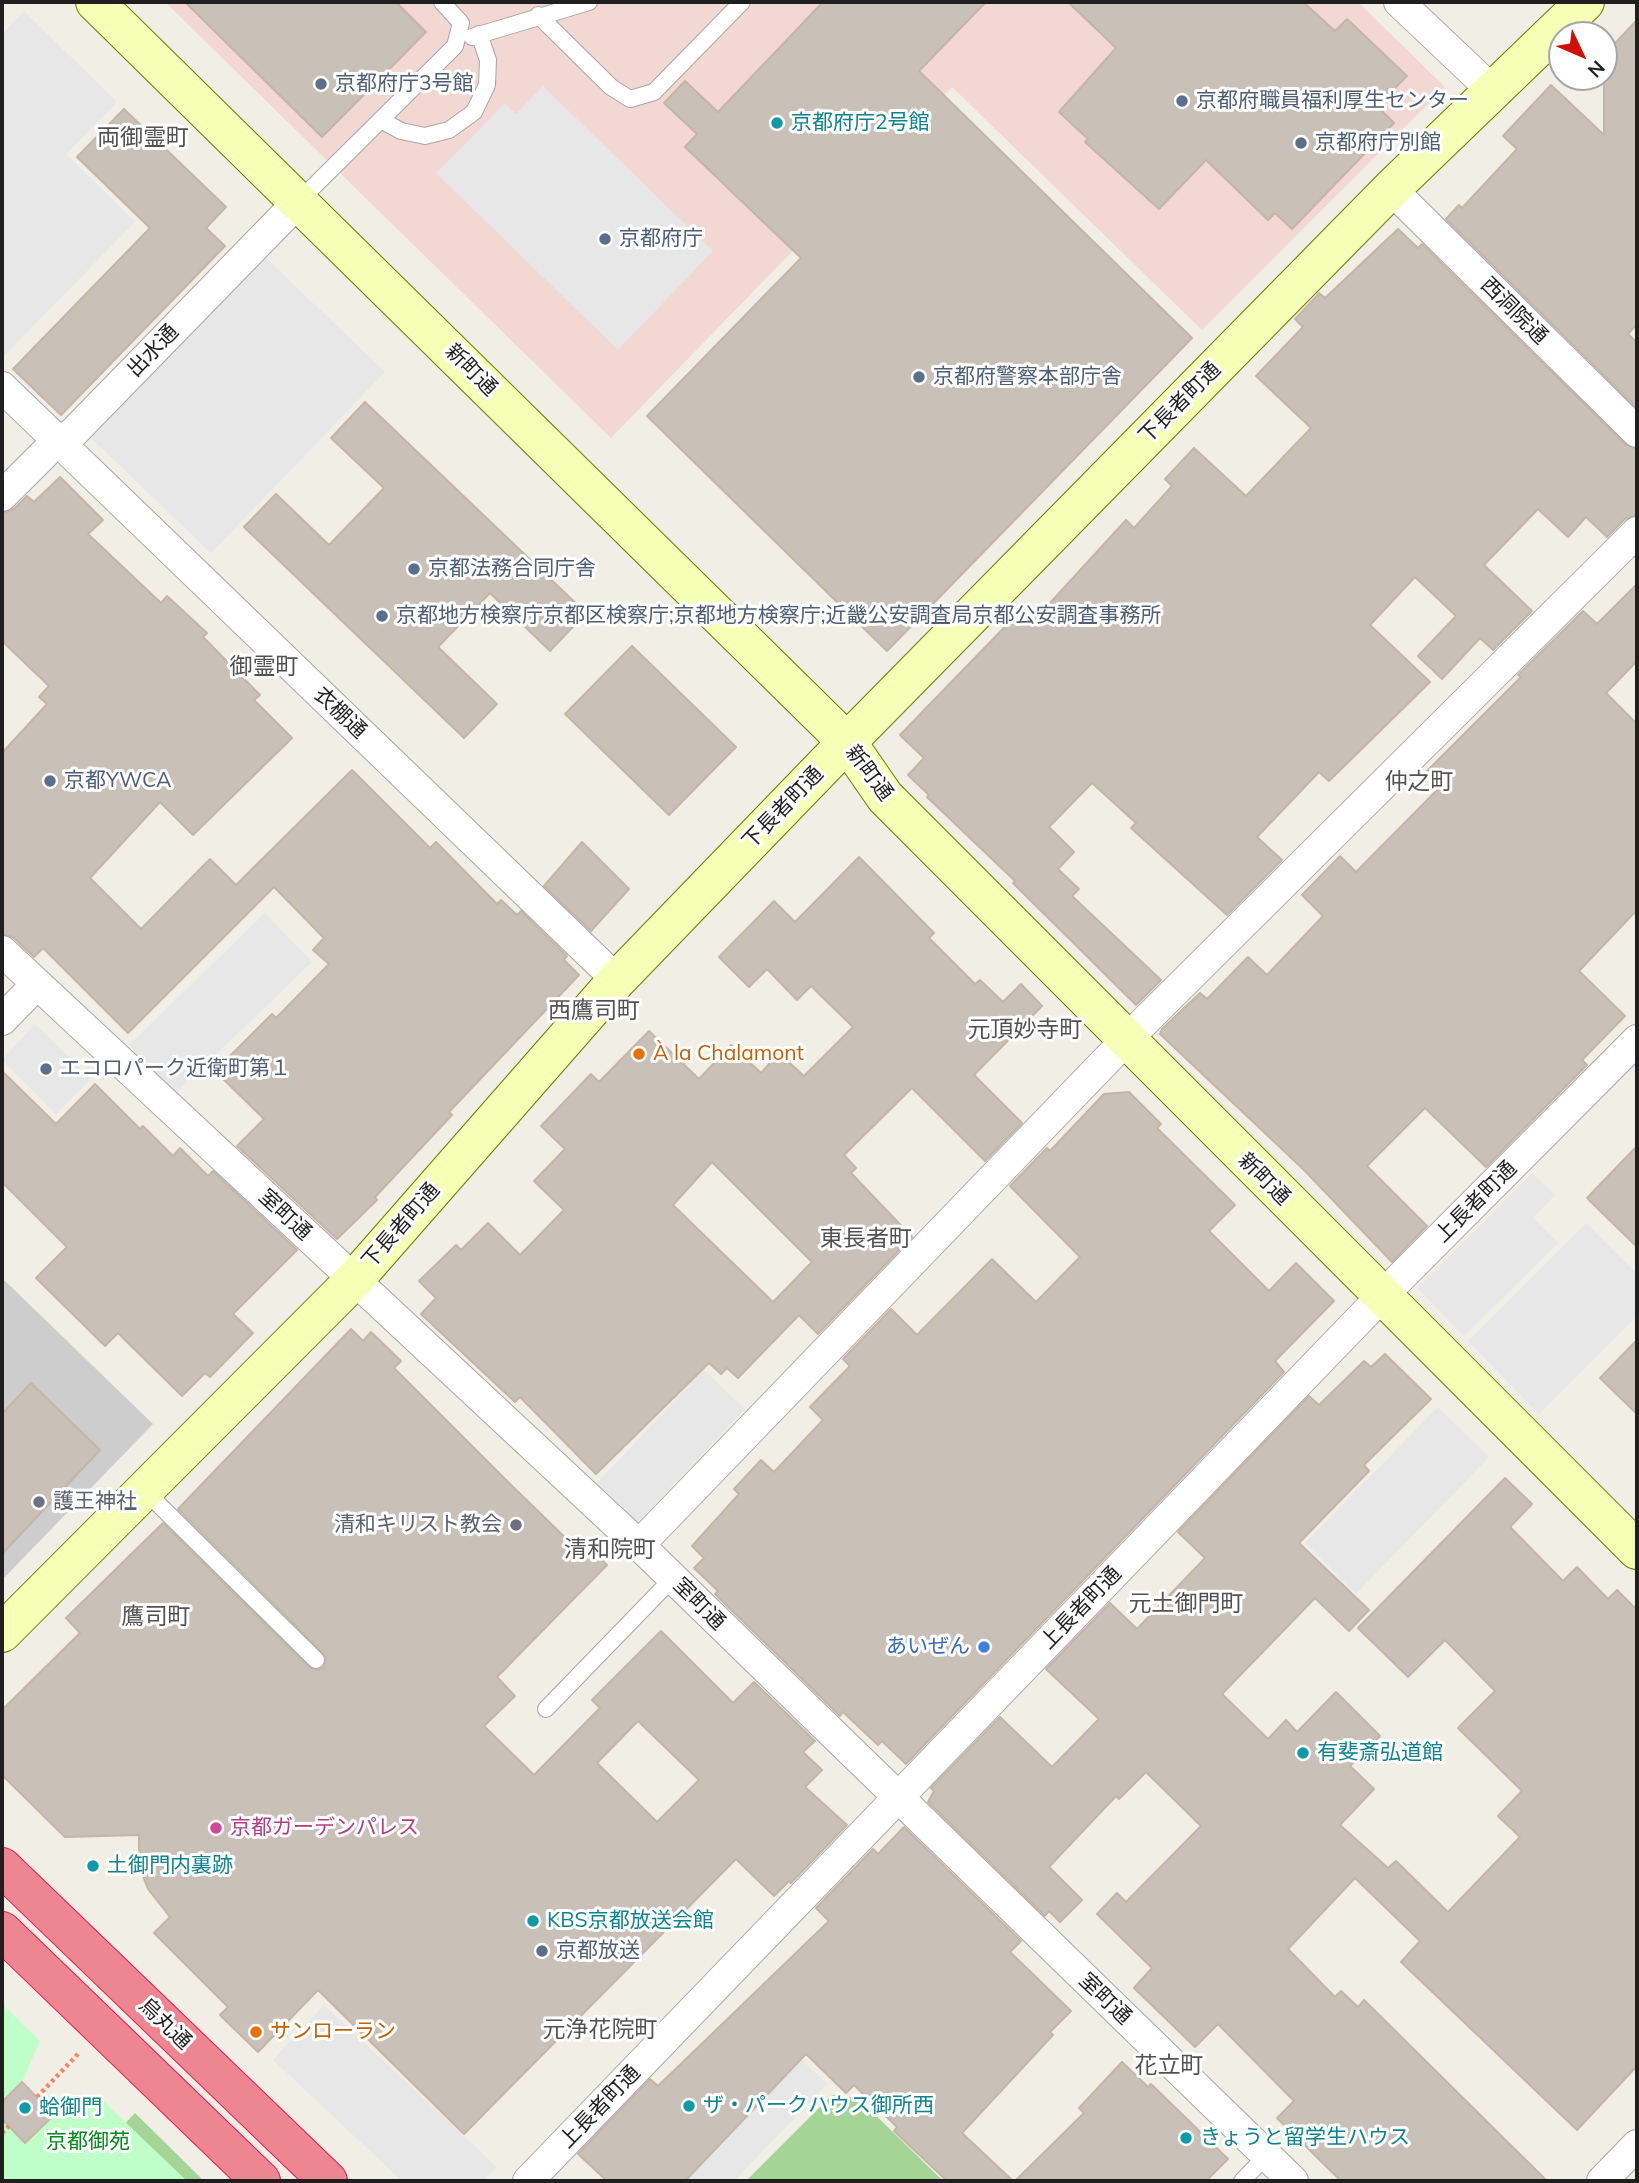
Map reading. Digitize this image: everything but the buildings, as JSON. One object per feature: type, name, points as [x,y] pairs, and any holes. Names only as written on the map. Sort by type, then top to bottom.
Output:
[{"type":"highway","name":"烏丸通","points":[[2,1867],[328,2181]]},
{"type":"highway","points":[[2,1931],[261,2181]]},
{"type":"street","name":"新町通","points":[[95,2],[847,742],[885,797],[1125,1041],[1637,1550]]},
{"type":"street","points":[[1399,2],[1493,91]]},
{"type":"street","name":"下長者町通","points":[[6,1621],[144,1490],[354,1280],[617,980],[847,742],[1391,189],[1585,2]]},
{"type":"street","name":"西洞院通","points":[[1391,189],[1637,432]]},
{"type":"street","name":"出水通","points":[[2,496],[57,441],[72,434],[299,201]]},
{"type":"street","name":"衣棚通","points":[[2,387],[617,980]]},
{"type":"street","points":[[639,1545],[1125,1041],[1637,532]]},
{"type":"street","name":"室町通","points":[[2,951],[639,1545],[897,1799],[1293,2181]]},
{"type":"street","points":[[2,1020],[37,984]]},
{"type":"street","name":"上長者町通","points":[[528,2181],[1381,1297],[1637,1040]]},
{"type":"street","points":[[1602,2181],[1637,2145]]},
{"type":"lane","points":[[442,2],[461,23],[455,46]]},
{"type":"lane","points":[[299,201],[455,46],[479,34],[589,2]]},
{"type":"lane","points":[[538,15],[611,87],[630,99],[654,92],[743,2]]},
{"type":"lane","points":[[380,120],[401,131],[425,136],[449,130],[474,112],[487,85],[488,60],[479,34]]},
{"type":"lane","points":[[144,1490],[316,1660]]},
{"type":"lane","points":[[546,1709],[673,1578]]},
{"type":"lane","points":[[1242,2181],[1266,2156]]},
{"type":"path","points":[[37,2097],[102,2028]]},
{"type":"path","points":[[2,2133],[9,2126]]},
{"type":"shaded area","name":"京都府庁","points":[[165,2],[1358,2],[1445,87],[1202,330],[952,87],[611,438]]},
{"type":"shaded area","points":[[24,11],[117,102],[66,154],[135,222],[2,358],[2,34]]},
{"type":"shaded area","points":[[543,86],[713,251],[618,350],[436,173],[505,103],[516,114]]},
{"type":"shaded area","points":[[264,256],[385,372],[211,553],[91,438]]},
{"type":"shaded area","points":[[265,913],[312,962],[176,1093],[129,1045]]},
{"type":"shaded area","name":"エコロパーク近衛町第１","points":[[35,1024],[91,1079],[56,1114],[2,1060]]},
{"type":"shaded area","points":[[1532,1173],[1555,1195],[1533,1218],[1558,1243],[1464,1336],[1417,1288]]},
{"type":"shaded area","points":[[1586,1223],[1637,1274],[1637,1316],[1539,1414],[1468,1341]]},
{"type":"shaded area","name":"護王神社","points":[[2,1278],[153,1424],[2,1580]]},
{"type":"shaded area","points":[[704,1370],[745,1409],[638,1522],[597,1483]]},
{"type":"shaded area","points":[[1438,1407],[1489,1457],[1356,1594],[1305,1543]]},
{"type":"shaded area","points":[[324,2005],[497,2167],[483,2181],[402,2181],[273,2060]]},
{"type":"shaded area","points":[[801,2059],[827,2084],[734,2181],[685,2181]]},
{"type":"green space","name":"京都御苑","points":[[2,2004],[40,2041],[22,2082],[54,2114],[97,2095],[187,2181],[2,2181]]},
{"type":"green space","points":[[832,2095],[858,2098],[943,2181],[746,2181]]},
{"type":"green space","points":[[135,2113],[204,2181],[50,2181],[100,2150]]},
{"type":"place","name":"京都府庁3号館","points":[[321,84]]},
{"type":"place","name":"京都府職員福利厚生センター","points":[[1182,101]]},
{"type":"place","name":"京都府庁2号館","points":[[777,123]]},
{"type":"place","name":"京都府庁別館","points":[[1301,143]]},
{"type":"place","name":"京都府庁","points":[[605,239]]},
{"type":"place","name":"京都府警察本部庁舎","points":[[919,377]]},
{"type":"place","name":"京都法務合同庁舎","points":[[414,569]]},
{"type":"place","name":"京都地方検察庁京都区検察庁;京都地方検察庁;近畿公安調査局京都公安調査事務所","points":[[382,616]]},
{"type":"place","name":"京都YWCA","points":[[50,781]]},
{"type":"place","name":"À la Chalamont","points":[[639,1054]]},
{"type":"place","name":"エコロパーク近衛町第１","points":[[46,1069]]},
{"type":"place","name":"護王神社","points":[[39,1502]]},
{"type":"place","name":"清和キリスト教会","points":[[516,1525]]},
{"type":"place","name":"あいぜん","points":[[984,1647]]},
{"type":"place","name":"有斐斎弘道館","points":[[1303,1753]]},
{"type":"place","name":"京都ガーデンパレス","points":[[216,1828]]},
{"type":"place","name":"土御門内裏跡","points":[[93,1866]]},
{"type":"place","name":"KBS京都放送会館","points":[[533,1921]]},
{"type":"place","name":"京都放送","points":[[542,1951]]},
{"type":"place","name":"サンローラン","points":[[256,2032]]},
{"type":"place","name":"ザ・パークハウス御所西","points":[[689,2106]]},
{"type":"place","name":"蛤御門","points":[[25,2108]]},
{"type":"place","name":"きょうと留学生ハウス","points":[[1186,2138]]},
{"type":"district","name":"両御霊町","points":[[143,138]]},
{"type":"district","name":"御霊町","points":[[264,667]]},
{"type":"district","name":"仲之町","points":[[1419,782]]},
{"type":"district","name":"西鷹司町","points":[[594,1011]]},
{"type":"district","name":"元頂妙寺町","points":[[1025,1030]]},
{"type":"district","name":"東長者町","points":[[866,1239]]},
{"type":"district","name":"清和院町","points":[[610,1550]]},
{"type":"district","name":"元土御門町","points":[[1186,1604]]},
{"type":"district","name":"鷹司町","points":[[156,1617]]},
{"type":"district","name":"元浄花院町","points":[[600,2030]]},
{"type":"district","name":"花立町","points":[[1169,2066]]}]
